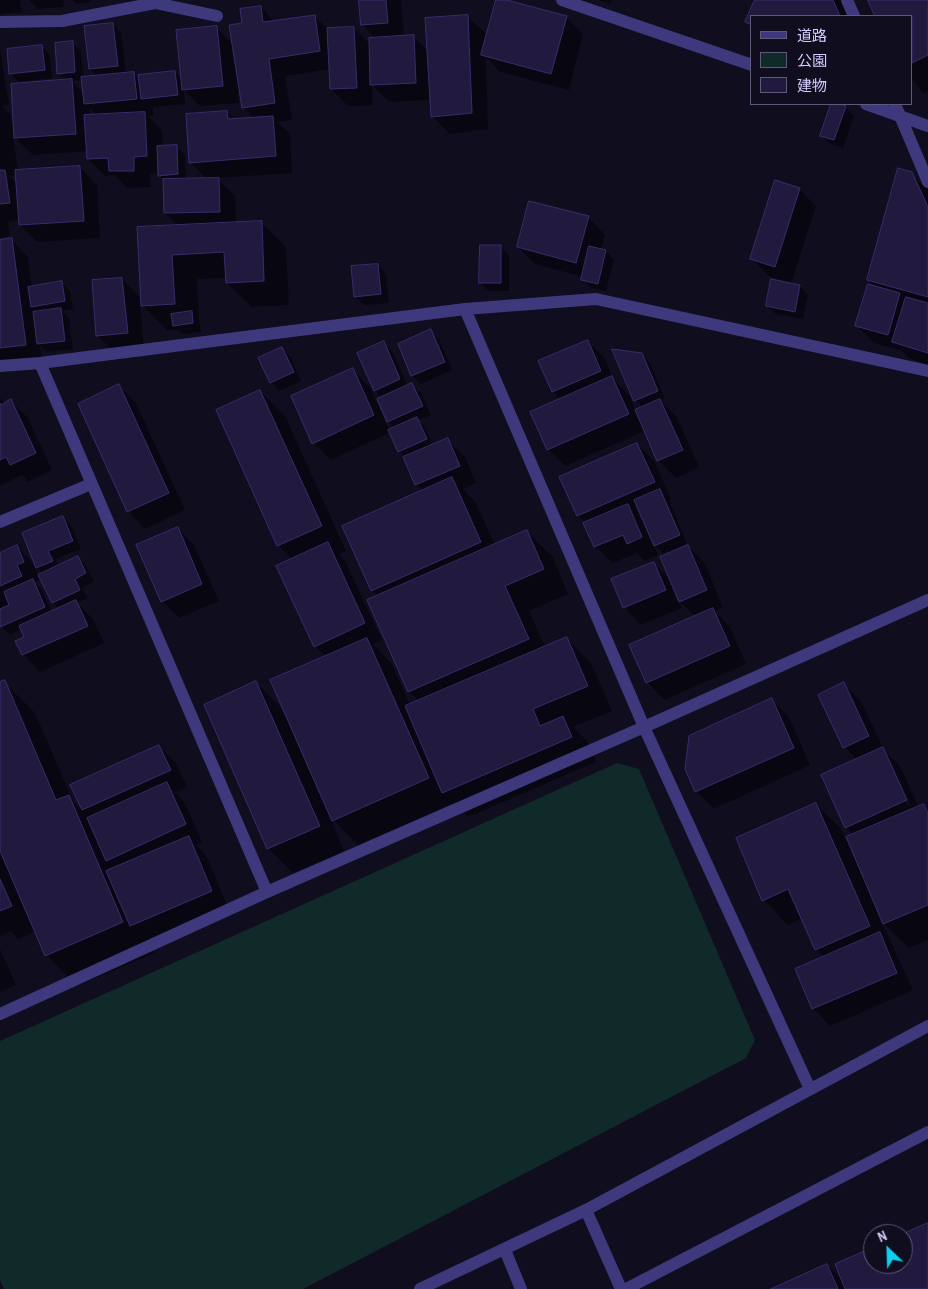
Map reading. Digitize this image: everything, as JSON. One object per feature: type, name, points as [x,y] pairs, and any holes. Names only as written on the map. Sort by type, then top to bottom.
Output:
[{"type":"street","points":[[562,0],[750,64]]},
{"type":"street","points":[[847,0],[854,15]]},
{"type":"street","points":[[0,22],[62,21],[155,3],[217,16]]},
{"type":"street","points":[[871,105],[897,110],[928,126]]},
{"type":"street","points":[[897,110],[928,182]]},
{"type":"street","points":[[0,366],[40,363],[465,309],[596,299],[928,371]]},
{"type":"street","points":[[465,309],[644,727],[810,1089]]},
{"type":"street","points":[[40,363],[266,892]]},
{"type":"street","points":[[0,522],[91,484]]},
{"type":"street","points":[[0,1014],[266,892],[644,727],[928,600]]},
{"type":"street","points":[[420,1289],[586,1210],[928,1026]]},
{"type":"street","points":[[626,1289],[928,1132]]},
{"type":"street","points":[[586,1210],[621,1289]]},
{"type":"street","points":[[505,1250],[521,1289]]},
{"type":"green space","points":[[617,763],[639,769],[755,1040],[746,1058],[303,1289],[4,1289],[0,1280],[0,1041]]},
{"type":"building","points":[[359,0],[386,0],[388,23],[361,25]]},
{"type":"building","points":[[496,0],[507,0],[567,16],[551,74],[481,55]]},
{"type":"building","points":[[755,0],[833,0],[840,15],[750,15],[750,24],[745,22]]},
{"type":"building","points":[[868,0],[928,0],[928,55],[913,62],[913,15],[875,15]]},
{"type":"building","points":[[261,6],[263,22],[315,15],[320,51],[269,59],[275,103],[242,108],[229,25],[242,23],[240,9]]},
{"type":"building","points":[[468,15],[472,113],[431,117],[425,18]]},
{"type":"building","points":[[113,23],[118,66],[89,69],[84,26]]},
{"type":"building","points":[[217,26],[223,86],[182,90],[176,30]]},
{"type":"building","points":[[354,27],[357,88],[330,89],[327,28]]},
{"type":"building","points":[[414,35],[416,83],[370,85],[369,38]]},
{"type":"building","points":[[73,41],[75,72],[57,74],[55,43]]},
{"type":"building","points":[[42,45],[45,70],[9,74],[7,49]]},
{"type":"building","points":[[175,71],[178,95],[141,99],[138,75]]},
{"type":"building","points":[[134,72],[137,99],[84,104],[81,77]]},
{"type":"building","points":[[72,79],[76,134],[14,138],[11,84]]},
{"type":"building","points":[[831,105],[846,106],[834,140],[820,136]]},
{"type":"building","points":[[227,111],[228,119],[273,116],[276,156],[189,163],[186,114]]},
{"type":"building","points":[[145,112],[147,156],[134,157],[134,171],[109,171],[108,158],[87,159],[84,115]]},
{"type":"building","points":[[177,145],[178,174],[158,176],[157,146]]},
{"type":"building","points":[[80,166],[84,221],[19,225],[15,170]]},
{"type":"building","points":[[898,168],[912,172],[928,207],[928,297],[867,280]]},
{"type":"building","points":[[0,170],[5,170],[10,203],[0,204]]},
{"type":"building","points":[[219,178],[220,212],[164,213],[163,179]]},
{"type":"building","points":[[775,180],[800,188],[775,267],[750,259]]},
{"type":"building","points":[[529,201],[589,216],[576,263],[517,247]]},
{"type":"building","points":[[262,221],[264,281],[226,283],[224,252],[172,255],[175,304],[141,306],[137,227]]},
{"type":"building","points":[[12,238],[26,345],[0,348],[0,240]]},
{"type":"building","points":[[480,245],[501,245],[501,283],[479,283]]},
{"type":"building","points":[[589,246],[606,250],[598,284],[581,280]]},
{"type":"building","points":[[378,264],[381,294],[354,297],[351,266]]},
{"type":"building","points":[[122,278],[128,333],[96,336],[92,280]]},
{"type":"building","points":[[771,279],[800,285],[795,312],[766,306]]},
{"type":"building","points":[[62,281],[65,301],[31,307],[28,287]]},
{"type":"building","points":[[868,284],[900,293],[888,335],[855,326]]},
{"type":"building","points":[[906,297],[928,303],[928,353],[892,342]]},
{"type":"building","points":[[61,308],[65,341],[37,344],[33,312]]},
{"type":"building","points":[[192,311],[193,323],[173,326],[171,314]]},
{"type":"building","points":[[431,329],[445,362],[411,376],[398,344]]},
{"type":"building","points":[[588,340],[601,371],[552,392],[538,361]]},
{"type":"building","points":[[384,341],[400,379],[374,391],[357,353]]},
{"type":"building","points":[[282,347],[294,372],[270,383],[258,358]]},
{"type":"building","points":[[612,349],[642,353],[658,391],[634,401]]},
{"type":"building","points":[[353,368],[374,415],[312,444],[291,396]]},
{"type":"building","points":[[612,376],[629,414],[547,450],[530,412]]},
{"type":"building","points":[[412,383],[423,406],[387,422],[377,399]]},
{"type":"building","points":[[119,384],[169,493],[127,512],[78,404]]},
{"type":"building","points":[[260,390],[322,526],[277,546],[216,410]]},
{"type":"building","points":[[11,399],[36,453],[10,465],[6,457],[0,460],[0,403],[1,405]]},
{"type":"building","points":[[660,399],[683,450],[657,461],[635,410]]},
{"type":"building","points":[[417,417],[427,439],[398,452],[388,430]]},
{"type":"building","points":[[448,438],[460,466],[415,485],[403,457]]},
{"type":"building","points":[[637,443],[655,482],[577,516],[559,477]]},
{"type":"building","points":[[452,477],[481,542],[371,591],[342,526]]},
{"type":"building","points":[[660,489],[680,535],[654,546],[634,500]]},
{"type":"building","points":[[628,504],[642,537],[627,544],[623,535],[594,547],[583,523]]},
{"type":"building","points":[[63,516],[73,541],[48,551],[53,561],[36,568],[22,533]]},
{"type":"building","points":[[178,527],[202,584],[161,602],[136,545]]},
{"type":"building","points":[[527,530],[544,569],[505,586],[529,639],[408,692],[367,600]]},
{"type":"building","points":[[328,542],[365,623],[314,647],[276,566]]},
{"type":"building","points":[[17,545],[24,562],[17,565],[22,576],[0,586],[0,553]]},
{"type":"building","points":[[688,545],[707,590],[679,602],[660,557]]},
{"type":"building","points":[[78,556],[86,573],[75,579],[80,590],[52,603],[38,575]]},
{"type":"building","points":[[654,562],[666,590],[623,608],[611,579]]},
{"type":"building","points":[[33,579],[45,607],[0,627],[0,609],[9,605],[4,592]]},
{"type":"building","points":[[76,600],[88,626],[22,655],[15,641],[24,637],[19,626]]},
{"type":"building","points":[[713,608],[730,646],[646,683],[629,645]]},
{"type":"building","points":[[567,637],[588,686],[533,709],[540,726],[563,716],[572,737],[442,793],[405,706]]},
{"type":"building","points":[[367,638],[429,778],[332,821],[270,680]]},
{"type":"building","points":[[5,680],[56,800],[69,795],[123,922],[45,956],[0,851],[0,682]]},
{"type":"building","points":[[256,681],[320,826],[267,849],[204,705]]},
{"type":"building","points":[[844,682],[869,736],[843,748],[818,695]]},
{"type":"building","points":[[772,698],[794,748],[695,792],[685,769],[689,736]]},
{"type":"building","points":[[159,745],[171,770],[82,810],[70,785]]},
{"type":"building","points":[[883,747],[907,800],[845,828],[821,775]]},
{"type":"building","points":[[167,782],[186,824],[106,861],[87,818]]},
{"type":"building","points":[[816,803],[870,926],[815,950],[788,889],[762,901],[736,838]]},
{"type":"building","points":[[924,804],[928,813],[928,905],[883,924],[846,837]]},
{"type":"building","points":[[189,836],[212,891],[130,926],[106,871]]},
{"type":"building","points":[[0,879],[12,906],[0,911]]},
{"type":"building","points":[[880,932],[897,973],[812,1009],[795,969]]},
{"type":"building","points":[[928,1223],[928,1289],[845,1289],[835,1264],[863,1251],[863,1274],[913,1274],[913,1230]]},
{"type":"building","points":[[827,1264],[838,1289],[771,1289]]}]
